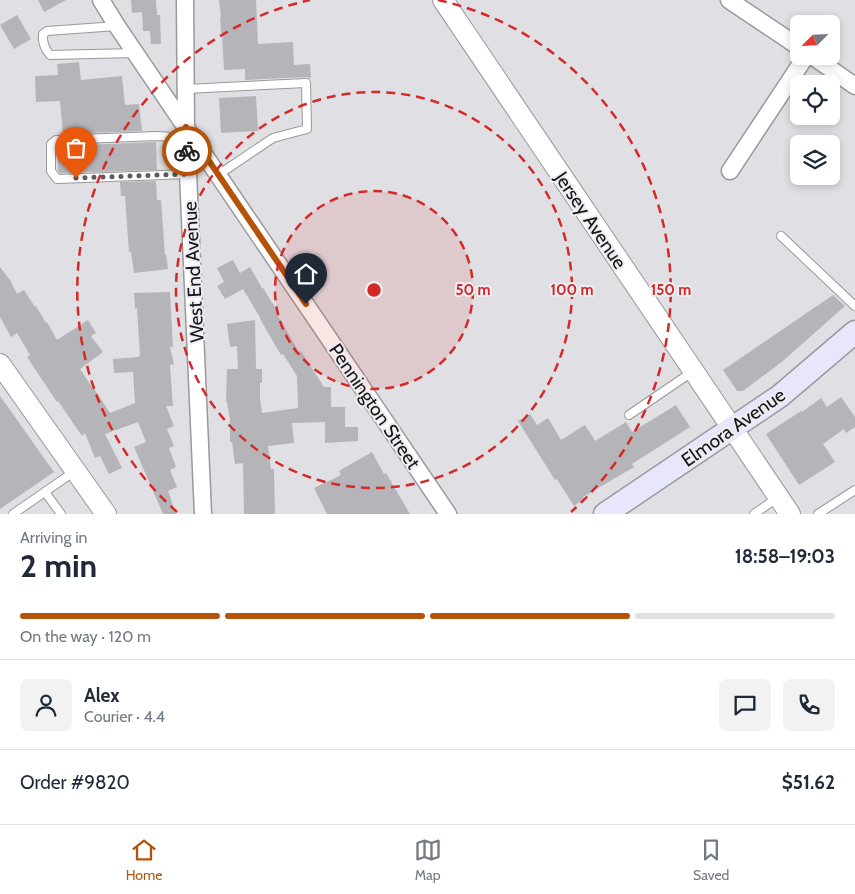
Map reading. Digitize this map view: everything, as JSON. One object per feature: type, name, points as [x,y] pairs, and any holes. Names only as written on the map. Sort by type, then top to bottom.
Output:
[{"type":"main road","name":"Elmora Avenue","points":[[605,514],[780,396],[855,332]]},
{"type":"street","name":"Pennington Street","points":[[101,0],[187,132],[448,514]]},
{"type":"street","name":"West End Avenue","points":[[184,0],[188,174],[204,514]]},
{"type":"street","name":"Jersey Avenue","points":[[443,0],[790,514]]},
{"type":"street","points":[[729,0],[790,41]]},
{"type":"street","points":[[730,171],[800,65]]},
{"type":"street","points":[[825,65],[855,86]]},
{"type":"street","points":[[0,364],[106,514]]},
{"type":"lane","points":[[117,26],[47,31],[43,34],[45,49],[50,55],[136,53]]},
{"type":"lane","points":[[186,89],[306,83],[308,129],[273,138],[218,175]]},
{"type":"lane","points":[[187,132],[157,136],[62,139],[50,144],[51,171],[57,179],[188,174]]},
{"type":"lane","points":[[781,236],[855,306]]},
{"type":"lane","points":[[629,415],[694,371]]},
{"type":"lane","points":[[13,514],[76,470]]},
{"type":"lane","points":[[818,514],[855,490]]},
{"type":"lane","points":[[45,492],[61,514]]},
{"type":"lane","points":[[754,514],[779,497]]},
{"type":"building","points":[[38,0],[66,0],[44,12]]},
{"type":"building","points":[[131,0],[156,0],[157,15],[160,15],[161,44],[151,44],[150,31],[143,31],[142,12],[132,13]]},
{"type":"building","points":[[219,0],[256,0],[258,44],[293,42],[294,65],[310,64],[311,78],[245,80],[245,69],[224,70]]},
{"type":"building","points":[[17,15],[31,39],[14,49],[0,25]]},
{"type":"building","points":[[79,62],[81,80],[122,76],[125,105],[139,104],[142,131],[63,134],[60,101],[36,102],[35,76],[58,75],[57,64]]},
{"type":"building","points":[[256,96],[258,131],[221,133],[219,98]]},
{"type":"building","points":[[156,142],[157,170],[60,173],[58,171],[58,146]]},
{"type":"building","points":[[156,181],[157,200],[161,200],[165,255],[168,269],[134,273],[131,252],[129,252],[125,196],[121,196],[120,182]]},
{"type":"building","points":[[233,260],[240,273],[250,267],[278,312],[276,313],[299,352],[301,351],[324,387],[331,387],[331,407],[345,407],[345,427],[358,427],[358,441],[325,443],[325,422],[292,423],[294,443],[268,446],[271,469],[274,469],[275,514],[244,514],[243,463],[235,464],[232,442],[230,442],[230,420],[226,402],[227,369],[238,369],[237,346],[230,347],[227,324],[255,320],[256,369],[262,369],[260,399],[262,413],[298,408],[297,376],[283,354],[281,355],[243,289],[225,299],[217,286],[224,282],[217,268]]},
{"type":"building","points":[[0,267],[10,280],[17,294],[24,290],[47,322],[57,340],[88,320],[96,333],[91,336],[103,352],[80,369],[110,413],[135,403],[133,372],[114,373],[113,359],[140,356],[137,308],[135,309],[134,293],[170,292],[173,347],[170,347],[174,364],[170,365],[173,406],[166,406],[174,426],[167,429],[174,446],[169,448],[176,467],[170,470],[177,487],[168,491],[176,514],[163,514],[134,447],[146,442],[138,422],[105,434],[122,468],[109,474],[100,456],[95,458],[85,433],[82,436],[57,402],[27,357],[30,355],[17,333],[11,337],[0,317]]},
{"type":"building","points":[[833,295],[845,306],[784,360],[743,391],[737,391],[723,370]]},
{"type":"building","points":[[0,396],[54,472],[0,509]]},
{"type":"building","points":[[841,397],[855,417],[855,427],[846,433],[844,429],[823,444],[835,462],[799,485],[766,434],[821,398],[827,407]]},
{"type":"building","points":[[676,405],[690,427],[632,464],[634,467],[583,497],[584,499],[574,506],[557,479],[555,480],[518,421],[530,414],[537,425],[548,418],[561,440],[585,425],[595,441],[626,422],[632,432]]},
{"type":"building","points":[[372,452],[410,514],[327,514],[314,488],[341,475],[339,471]]},
{"type":"way so far","points":[[76,178],[188,174],[187,151]]},
{"type":"route","points":[[187,151],[186,127],[306,304]]}]
